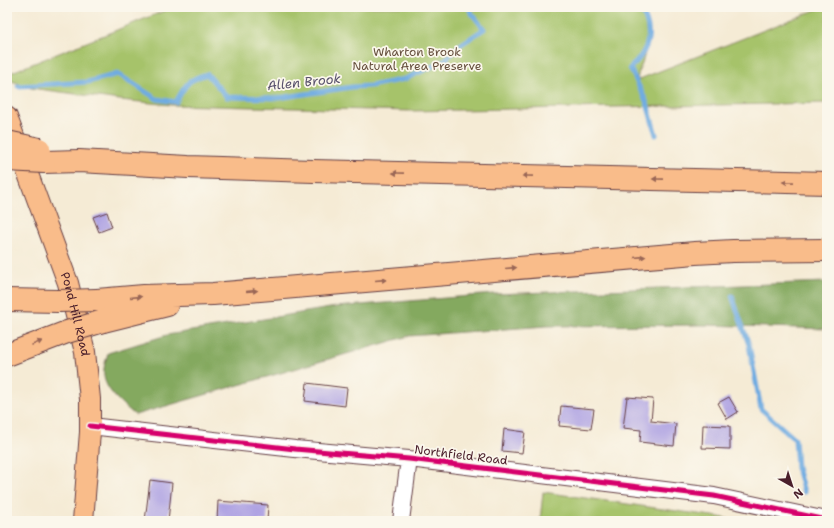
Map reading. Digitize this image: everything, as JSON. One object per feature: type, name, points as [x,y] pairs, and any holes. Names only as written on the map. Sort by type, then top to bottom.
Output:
[{"type":"highway","points":[[7,142],[42,156],[79,161],[196,167],[313,172],[827,183]]},
{"type":"highway","points":[[7,160],[42,156]]},
{"type":"highway","points":[[7,300],[97,300],[144,296],[213,294],[663,255],[733,251],[827,250]]},
{"type":"highway","points":[[7,355],[67,332],[103,321],[213,294]]},
{"type":"main road","name":"Pond Hill Road","points":[[7,117],[57,250],[74,305],[85,352],[90,399],[90,426],[89,459],[83,521]]},
{"type":"street","name":"Northfield Road","points":[[90,426],[287,448],[410,459],[714,496],[827,520]]},
{"type":"street","points":[[402,521],[410,459]]},
{"type":"green space","name":"Wharton Brook Natural Area Preserve","points":[[174,7],[640,7],[644,18],[647,42],[637,80],[823,7],[827,7],[827,103],[411,111],[172,105],[120,100],[31,88],[9,80],[7,74]]},
{"type":"green space","points":[[827,282],[827,329],[707,325],[547,326],[409,336],[135,415],[124,406],[109,389],[104,376],[104,367],[108,353],[167,335],[336,307],[494,294]]},
{"type":"green space","points":[[543,492],[719,517],[738,521],[540,521]]},
{"type":"building","points":[[107,212],[112,227],[99,232],[93,217]]},
{"type":"building","points":[[307,383],[347,388],[345,406],[305,401]]},
{"type":"building","points":[[627,397],[653,399],[651,421],[676,424],[674,446],[640,442],[641,430],[623,428]]},
{"type":"building","points":[[729,397],[738,412],[727,419],[718,403]]},
{"type":"building","points":[[561,406],[594,409],[591,429],[559,426]]},
{"type":"building","points":[[703,425],[730,426],[730,449],[702,448]]},
{"type":"building","points":[[504,429],[525,432],[522,453],[502,451]]},
{"type":"building","points":[[150,480],[172,483],[168,521],[145,521]]},
{"type":"building","points":[[218,501],[268,505],[267,521],[217,521]]},
{"type":"waterway","name":"Allen Brook","points":[[18,86],[88,82],[118,74],[157,99],[176,102],[182,91],[191,81],[207,74],[227,97],[278,98],[352,87],[370,86],[405,79],[444,61],[460,45],[484,29],[470,11],[471,7]]},
{"type":"waterway","points":[[639,7],[647,24],[648,39],[642,54],[630,68],[647,103],[656,135]]},
{"type":"waterway","points":[[732,296],[749,345],[761,409],[795,439],[797,468],[804,492]]},
{"type":"cycle path","points":[[90,426],[295,449],[409,459],[714,496],[827,520]]}]
